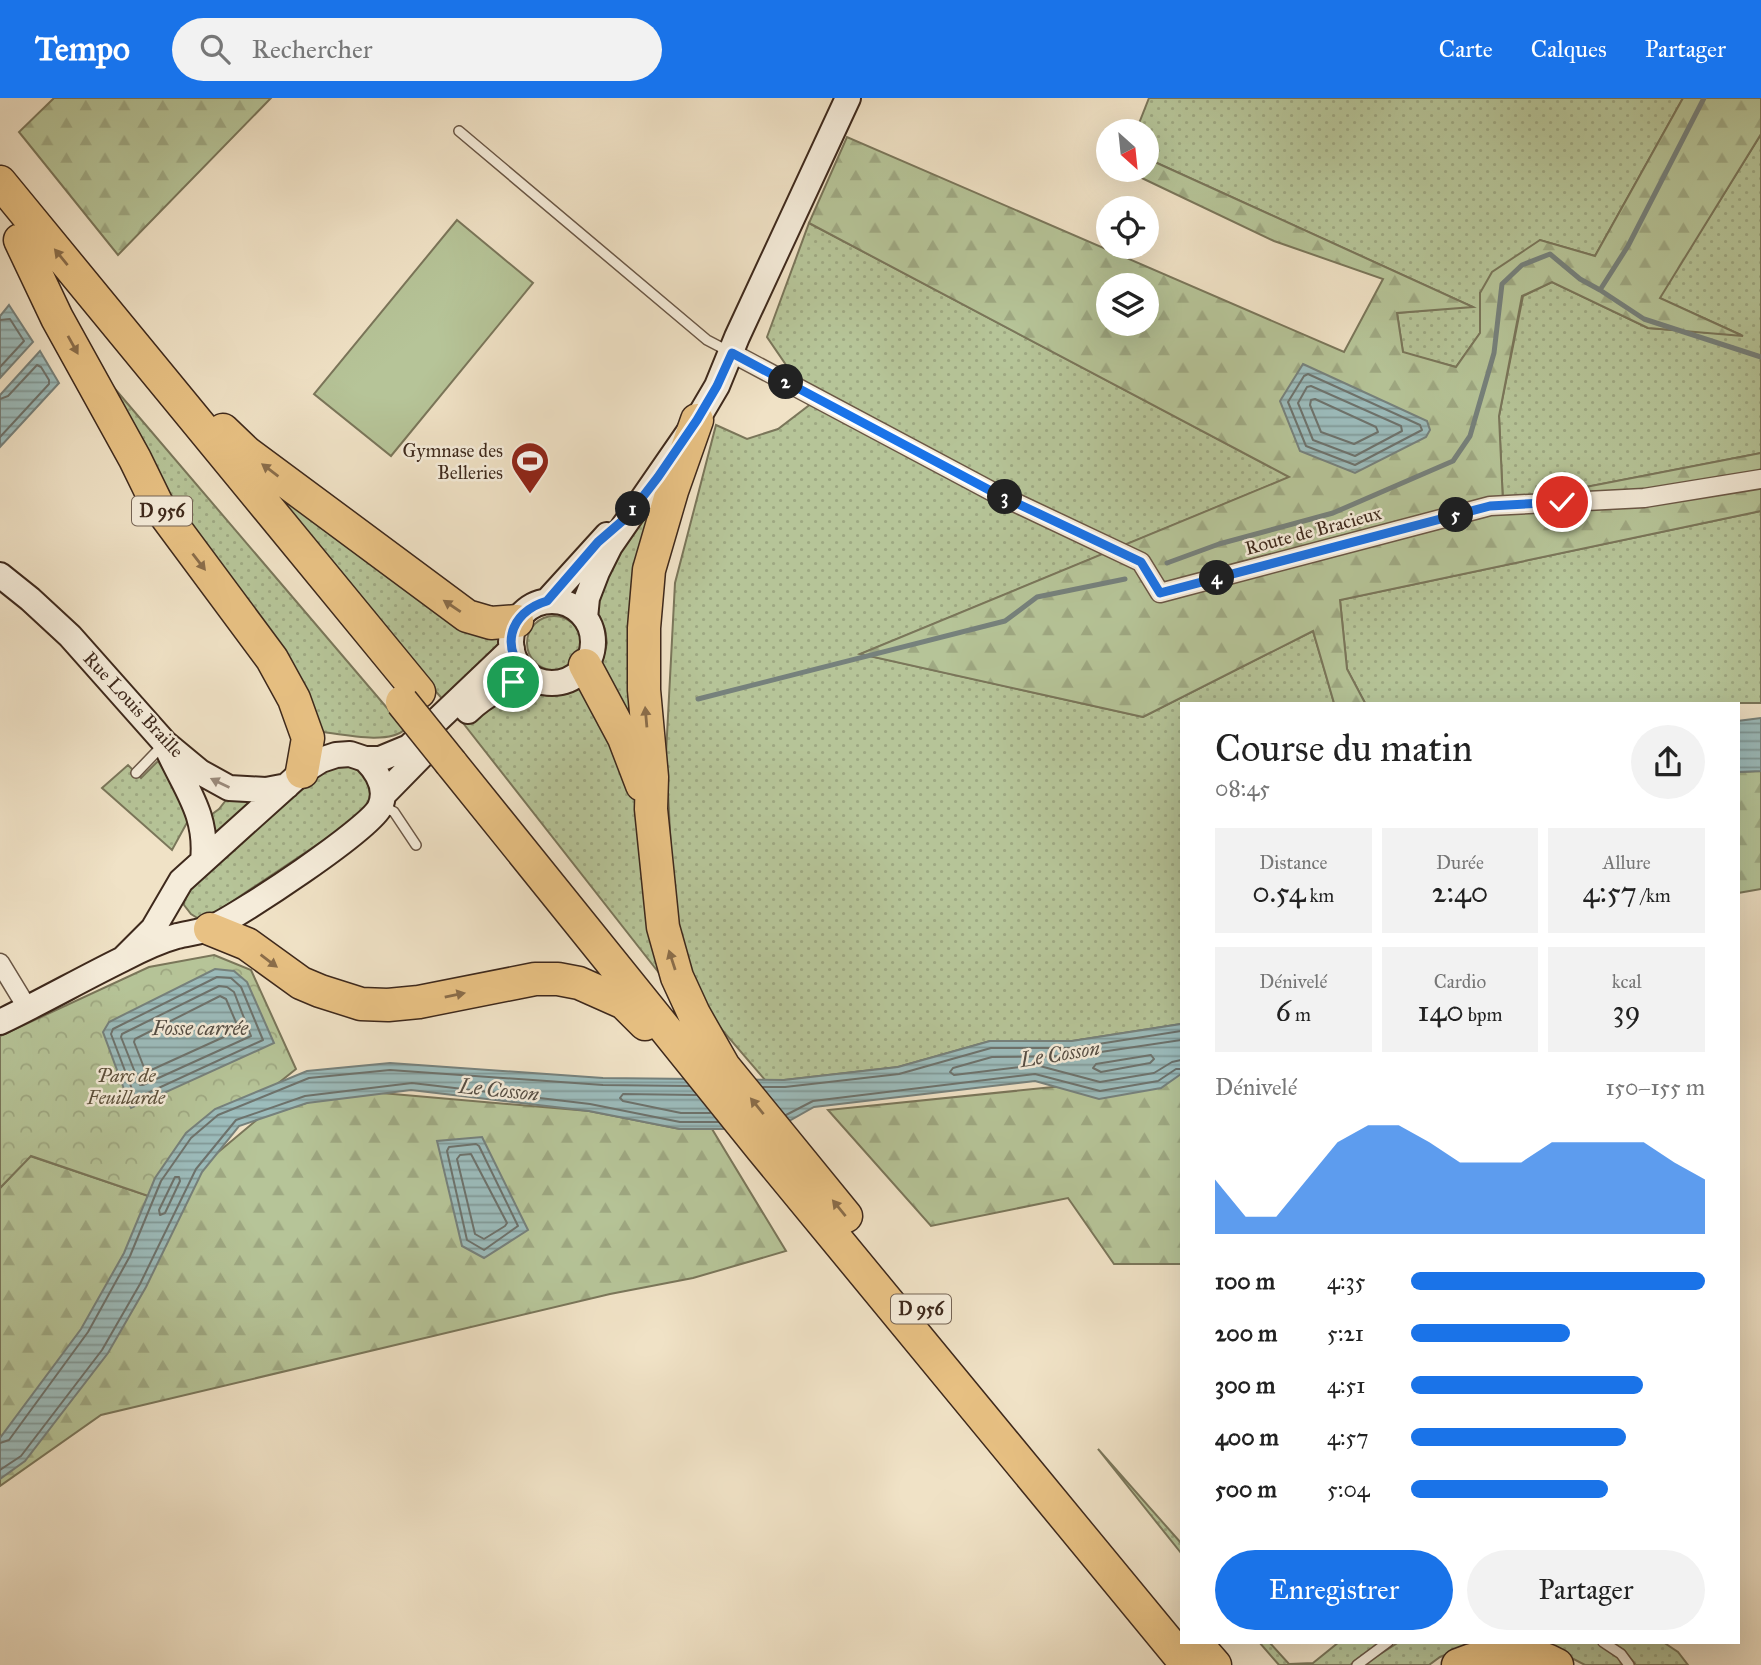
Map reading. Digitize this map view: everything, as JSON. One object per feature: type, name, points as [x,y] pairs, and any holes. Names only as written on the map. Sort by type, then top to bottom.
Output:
[{"type":"highway","name":"D 956","points":[[0,182],[166,386],[411,697],[776,1148],[1187,1665]]},
{"type":"highway","name":"D 956","points":[[0,216],[411,697]]},
{"type":"highway","name":"D 956","points":[[20,240],[57,318],[157,504],[272,659],[294,699],[308,738],[295,779]]},
{"type":"highway","name":"D 956","points":[[166,386],[211,419],[246,452],[411,573],[445,602],[467,616],[491,623],[514,635]]},
{"type":"highway","name":"D 956","points":[[697,420],[672,491],[649,570],[643,690],[663,927],[669,952],[694,1014],[710,1066]]},
{"type":"highway","name":"D 956","points":[[585,666],[632,757],[651,809]]},
{"type":"highway","name":"D 956","points":[[202,930],[247,944],[301,983],[361,1004],[419,1002],[535,979],[579,983],[624,1003],[660,1039],[710,1066]]},
{"type":"highway","name":"D 956","points":[[776,1148],[955,1352],[1180,1625]]},
{"type":"highway","points":[[1197,1644],[1215,1665]]},
{"type":"highway","points":[[1458,1665],[1503,1653],[1527,1656],[1557,1665]]},
{"type":"main road","points":[[585,618],[587,598],[597,572],[628,516],[697,420],[717,386],[848,98]]},
{"type":"main road","points":[[547,601],[598,542],[628,516]]},
{"type":"main road","name":"Rue Louis Braille","points":[[0,575],[69,636],[165,743],[200,772],[229,789],[258,790],[295,779]]},
{"type":"main road","points":[[365,760],[394,755],[409,747],[514,635],[525,611],[535,605],[547,601],[568,604],[585,618],[593,642],[585,666],[577,674],[566,680],[542,682],[531,677],[515,660],[514,635]]},
{"type":"main road","points":[[0,1022],[124,958],[163,941],[202,930],[260,898],[349,837],[374,816],[382,800],[481,698],[513,682],[531,677]]},
{"type":"main road","points":[[165,743],[203,824],[203,861]]},
{"type":"main road","points":[[124,958],[153,929],[181,881],[295,779],[321,760],[350,754],[365,760],[375,769],[382,786],[382,800]]},
{"type":"main road","points":[[171,900],[172,911],[178,922],[202,930]]},
{"type":"street","name":"Route de Bracieux","points":[[732,353],[993,492],[1141,562],[1160,593],[1490,506],[1644,498],[1761,479]]},
{"type":"street","points":[[0,963],[27,1009]]},
{"type":"lane","points":[[459,131],[707,340],[732,353]]},
{"type":"lane","points":[[136,773],[165,743]]},
{"type":"lane","points":[[382,800],[394,812],[416,845]]},
{"type":"lane","points":[[1357,1665],[1385,1644]]},
{"type":"lane","points":[[1606,1644],[1621,1654],[1629,1665]]},
{"type":"green space","points":[[54,98],[271,98],[118,255],[19,132]]},
{"type":"green space","points":[[1149,98],[1683,98],[1595,256],[1540,240],[1480,293],[1480,333],[1456,367],[1403,353],[1397,313],[1471,306],[1159,164],[1159,119],[1141,119]]},
{"type":"green space","points":[[1683,98],[1761,98],[1761,134],[1660,298],[1743,336],[1648,328],[1552,282],[1522,296],[1499,416],[1503,503],[1761,453],[1761,511],[1340,600],[1347,669],[1364,702],[1334,702],[1313,631],[1143,717],[860,654],[1289,477],[809,223],[847,137],[1096,245],[1096,259],[1129,259],[1344,352],[1383,279],[1274,241],[1150,182],[1159,182],[1159,164],[1473,307],[1397,313],[1403,352],[1456,367],[1480,333],[1480,293],[1492,272],[1540,240],[1595,256]]},
{"type":"green space","points":[[1761,134],[1761,453],[1503,503],[1499,416],[1523,296],[1552,282],[1648,328],[1741,335],[1659,298]]},
{"type":"green space","points":[[457,220],[533,283],[391,456],[314,394]]},
{"type":"green space","points":[[809,223],[1290,477],[861,654],[1143,717],[1313,631],[1334,702],[1180,702],[1180,1024],[1072,1041],[990,1041],[898,1067],[765,1080],[706,1011],[675,928],[666,754],[675,583],[716,425],[747,439],[778,429],[812,403],[767,337]]},
{"type":"green space","points":[[104,376],[405,729],[387,737],[375,738],[315,731],[197,547]]},
{"type":"green space","points":[[238,458],[504,630],[495,651],[444,701]]},
{"type":"green space","points":[[647,508],[659,510],[642,757],[602,663],[607,643],[605,629],[597,613],[601,583]]},
{"type":"green space","points":[[1761,511],[1761,703],[1364,702],[1347,669],[1340,600]]},
{"type":"green space","points":[[559,616],[569,620],[577,628],[581,643],[577,658],[569,666],[549,670],[539,666],[531,658],[527,638],[531,628],[539,620]]},
{"type":"green space","points":[[586,684],[636,794],[670,987],[463,723],[497,696],[525,690],[549,696],[567,694]]},
{"type":"green space","points":[[158,761],[189,819],[172,850],[102,788],[128,765],[141,778]]},
{"type":"green space","points":[[337,765],[358,771],[369,783],[369,799],[357,818],[212,915],[199,919],[191,914],[184,905],[185,895],[194,885],[322,772]]},
{"type":"green space","points":[[1761,771],[1761,889],[1740,893],[1740,772]]},
{"type":"green space","points":[[230,795],[257,799],[211,839],[207,818],[219,809]]},
{"type":"green space","name":"Parc de Feuillarde","points":[[214,955],[251,970],[296,1069],[206,1141],[160,1200],[31,1156],[0,1188],[0,1036],[149,967]]},
{"type":"green space","points":[[1180,1074],[1180,1264],[1114,1264],[1068,1198],[931,1226],[828,1110]]},
{"type":"green space","points":[[347,1090],[589,1111],[680,1129],[712,1129],[786,1251],[693,1278],[610,1294],[101,1415],[0,1486],[0,1188],[30,1156],[161,1200],[259,1118]]},
{"type":"green space","points":[[1098,1449],[1180,1542],[1180,1552]]},
{"type":"green space","points":[[1261,1644],[1271,1644],[1289,1664],[1313,1663],[1337,1644],[1381,1644],[1350,1665],[1279,1665]]},
{"type":"green space","points":[[1396,1644],[1480,1644],[1440,1657],[1429,1665],[1363,1665]]},
{"type":"green space","points":[[1524,1644],[1601,1644],[1619,1656],[1625,1665],[1585,1665],[1560,1652]]},
{"type":"green space","points":[[1614,1644],[1666,1644],[1678,1652],[1688,1665],[1636,1665],[1624,1650]]},
{"type":"water","points":[[9,305],[33,342],[0,378],[0,316]]},
{"type":"water","points":[[40,351],[59,383],[0,447],[0,395]]},
{"type":"water","points":[[1303,364],[1427,421],[1430,430],[1426,437],[1355,473],[1300,451],[1280,401]]},
{"type":"water","points":[[1761,718],[1761,771],[1740,772],[1740,721]]},
{"type":"water","name":"Fosse carrée","points":[[215,969],[234,971],[247,982],[274,1043],[131,1108],[103,1032],[109,1022]]},
{"type":"water","name":"Le Cosson","points":[[1180,1024],[1180,1075],[1161,1088],[1099,1099],[1035,1081],[814,1107],[789,1121],[726,1129],[680,1129],[589,1111],[411,1090],[307,1103],[239,1126],[202,1172],[146,1287],[108,1353],[25,1461],[0,1479],[0,1438],[81,1329],[124,1253],[155,1178],[186,1133],[215,1109],[307,1071],[390,1063],[603,1078],[784,1080],[898,1067],[990,1041],[1072,1041]]},
{"type":"water","points":[[482,1137],[528,1230],[484,1258],[462,1246],[437,1141]]},
{"type":"waterway","points":[[1167,563],[1219,544],[1333,513],[1453,461],[1470,436],[1494,353],[1502,284],[1522,265],[1550,254],[1580,279],[1600,290],[1628,246],[1704,98]]},
{"type":"waterway","points":[[1600,290],[1644,319],[1761,357]]},
{"type":"waterway","points":[[698,699],[1005,621],[1037,597],[1125,579]]},
{"type":"place","name":"Gymnase des Belleries","points":[[530,495]]},
{"type":"route","points":[[513,682],[531,677],[515,660],[512,649],[511,640],[517,621],[525,611],[547,601],[598,542],[628,516],[697,420],[732,353],[993,492],[1141,562],[1160,593],[1490,506],[1562,502]]}]
